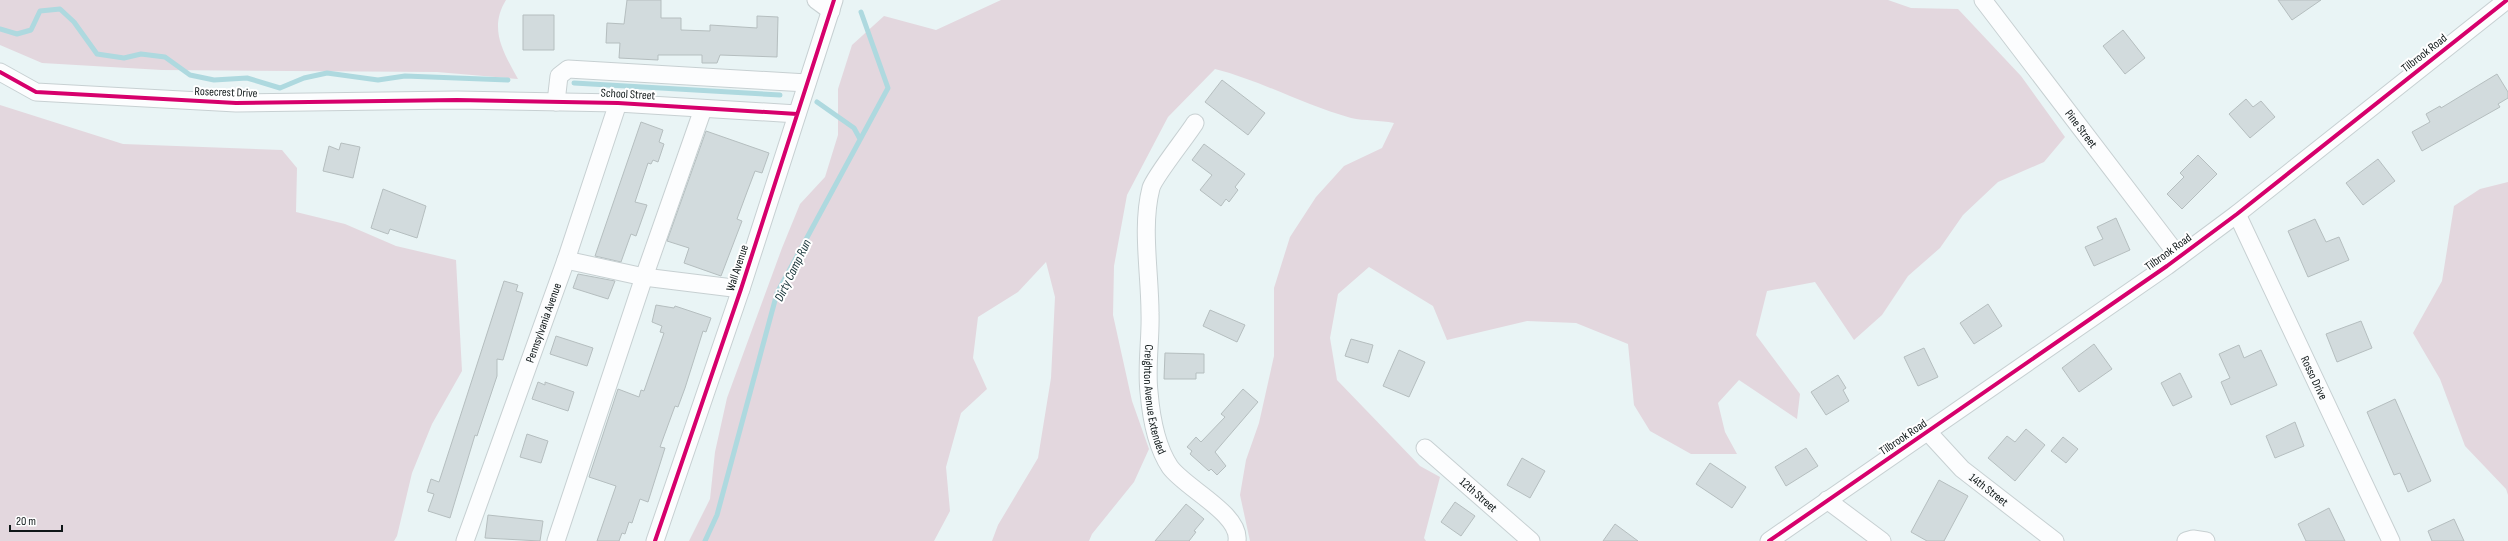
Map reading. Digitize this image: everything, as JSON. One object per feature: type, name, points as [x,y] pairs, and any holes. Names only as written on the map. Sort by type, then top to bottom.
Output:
[{"type":"street","points":[[816,0],[833,6]]},
{"type":"street","name":"Pine Street","points":[[1983,0],[2179,257]]},
{"type":"street","name":"Tilbrook Road","points":[[1769,541],[2179,257],[2237,214],[2506,0]]},
{"type":"street","name":"Wall Avenue","points":[[655,541],[741,289],[833,6]]},
{"type":"street","points":[[556,102],[559,76],[568,69],[807,83]]},
{"type":"street","name":"Rosecrest Drive","points":[[0,72],[36,92],[236,103],[457,100]]},
{"type":"street","name":"School Street","points":[[457,100],[618,102],[703,109],[797,114]]},
{"type":"street","name":"Pennsylvania Avenue","points":[[465,541],[566,260],[618,102]]},
{"type":"street","points":[[556,541],[644,277],[703,109]]},
{"type":"street","name":"Creighton Avenue Extended","points":[[1195,123],[1151,187],[1147,226],[1150,313],[1149,391],[1157,437],[1170,467],[1189,486],[1221,510],[1234,526],[1238,541]]},
{"type":"street","name":"Rosso Drive","points":[[2237,214],[2391,541]]},
{"type":"street","points":[[566,260],[644,277],[741,289]]},
{"type":"street","name":"14th Street","points":[[1928,432],[1962,469],[2055,541]]},
{"type":"street","name":"12th Street","points":[[1425,448],[1531,541]]},
{"type":"street","points":[[1827,500],[1882,541]]},
{"type":"street","points":[[2186,541],[2193,539],[2206,541]]},
{"type":"shaded area","points":[[0,0],[506,0],[498,21],[498,31],[503,50],[518,79],[437,72],[162,70],[42,63],[0,45]]},
{"type":"shaded area","points":[[1001,0],[1888,0],[1911,8],[1958,9],[2021,76],[2065,137],[2044,162],[1998,182],[1963,215],[1940,248],[1908,276],[1882,315],[1854,340],[1815,282],[1767,291],[1756,335],[1800,394],[1797,419],[1739,380],[1718,403],[1725,432],[1737,454],[1691,454],[1650,431],[1634,405],[1628,344],[1576,323],[1527,321],[1447,340],[1433,306],[1369,267],[1338,294],[1330,338],[1337,380],[1420,466],[1440,477],[1424,538],[1426,541],[1250,541],[1240,495],[1246,460],[1259,423],[1274,356],[1274,288],[1290,237],[1316,197],[1344,166],[1382,148],[1394,123],[1362,120],[1334,113],[1249,80],[1215,69],[1168,117],[1127,195],[1114,266],[1113,315],[1132,401],[1149,449],[1134,482],[1092,534],[1089,541],[992,541],[998,525],[1038,458],[1051,378],[1055,297],[1046,262],[1018,292],[978,317],[973,358],[987,389],[961,413],[946,467],[950,511],[934,541],[689,541],[710,499],[715,452],[727,398],[782,248],[800,204],[825,177],[838,135],[838,89],[852,45],[884,16],[936,30]]},
{"type":"shaded area","points":[[0,105],[123,144],[282,150],[297,168],[296,212],[345,224],[396,246],[456,260],[462,371],[432,424],[412,473],[397,536],[394,541],[0,541]]},
{"type":"shaded area","points":[[2508,182],[2508,495],[2506,489],[2465,446],[2440,379],[2413,333],[2442,281],[2454,206],[2480,189]]},
{"type":"building","points":[[627,0],[661,0],[661,18],[681,18],[681,30],[710,31],[710,25],[757,28],[757,16],[778,17],[777,57],[720,55],[717,63],[702,63],[702,55],[658,55],[658,60],[619,58],[620,43],[606,43],[607,23],[624,24]]},
{"type":"building","points":[[2278,0],[2321,0],[2292,20]]},
{"type":"building","points":[[523,15],[554,15],[554,50],[523,50]]},
{"type":"building","points":[[2123,30],[2145,58],[2125,74],[2103,46]]},
{"type":"building","points":[[2497,74],[2508,92],[2508,98],[2498,104],[2500,107],[2422,151],[2412,132],[2430,122],[2426,114],[2440,106],[2441,108]]},
{"type":"building","points":[[1222,80],[1265,113],[1248,135],[1205,102]]},
{"type":"building","points":[[2246,99],[2253,107],[2261,101],[2275,117],[2250,138],[2229,114]]},
{"type":"building","points":[[641,122],[663,130],[659,142],[664,144],[658,162],[653,160],[651,164],[648,163],[635,202],[647,205],[636,236],[631,234],[621,262],[595,256]]},
{"type":"building","points":[[706,131],[769,153],[762,173],[755,171],[737,219],[742,221],[721,276],[684,263],[689,248],[667,241]]},
{"type":"building","points":[[341,143],[360,147],[353,178],[323,171],[329,146],[339,150]]},
{"type":"building","points":[[1204,144],[1245,174],[1235,187],[1238,190],[1229,202],[1226,199],[1221,206],[1200,190],[1212,175],[1192,160]]},
{"type":"building","points":[[2198,155],[2217,174],[2182,209],[2167,194],[2184,177],[2180,173]]},
{"type":"building","points":[[2378,159],[2395,181],[2363,205],[2346,183]]},
{"type":"building","points":[[383,189],[426,206],[417,238],[390,229],[388,234],[371,228]]},
{"type":"building","points":[[2116,218],[2130,250],[2094,266],[2085,247],[2103,239],[2097,227]]},
{"type":"building","points":[[2315,219],[2326,242],[2339,237],[2349,260],[2308,277],[2288,231]]},
{"type":"building","points":[[578,274],[615,281],[608,299],[573,288]]},
{"type":"building","points":[[504,281],[518,285],[516,291],[523,293],[503,360],[497,359],[497,376],[477,436],[475,435],[450,518],[428,511],[434,494],[427,492],[431,479],[439,482]]},
{"type":"building","points":[[1988,304],[2002,326],[1974,344],[1960,323]]},
{"type":"building","points":[[656,305],[674,308],[675,306],[711,318],[706,332],[703,331],[678,407],[675,406],[660,447],[665,448],[648,502],[640,499],[632,523],[629,522],[625,534],[622,533],[619,541],[597,541],[616,486],[589,477],[618,389],[639,397],[641,390],[644,391],[664,333],[660,332],[662,326],[652,322]]},
{"type":"building","points":[[1210,310],[1245,325],[1237,342],[1203,326]]},
{"type":"building","points":[[2361,321],[2372,348],[2337,362],[2326,334]]},
{"type":"building","points":[[556,336],[593,348],[587,366],[550,354]]},
{"type":"building","points":[[1351,339],[1373,345],[1368,363],[1345,356]]},
{"type":"building","points":[[2094,344],[2112,369],[2079,392],[2062,368]]},
{"type":"building","points":[[2239,345],[2244,358],[2261,350],[2277,385],[2231,405],[2221,382],[2230,378],[2219,354]]},
{"type":"building","points":[[1924,348],[1938,377],[1918,386],[1904,357]]},
{"type":"building","points":[[1399,350],[1425,362],[1409,397],[1383,386]]},
{"type":"building","points":[[1165,353],[1204,354],[1204,373],[1196,373],[1196,379],[1164,379]]},
{"type":"building","points":[[2180,373],[2192,397],[2173,406],[2161,383]]},
{"type":"building","points":[[1838,375],[1846,388],[1843,390],[1849,401],[1826,415],[1811,392]]},
{"type":"building","points":[[538,382],[545,385],[545,382],[574,392],[568,411],[532,399]]},
{"type":"building","points":[[1243,389],[1258,402],[1215,452],[1226,466],[1217,475],[1211,469],[1209,471],[1190,454],[1192,451],[1187,447],[1196,437],[1201,442],[1225,417],[1221,414]]},
{"type":"building","points":[[2395,399],[2431,481],[2408,492],[2400,473],[2394,475],[2367,412]]},
{"type":"building","points":[[2295,422],[2304,446],[2275,458],[2266,436]]},
{"type":"building","points":[[2026,429],[2045,445],[2015,481],[1988,458],[2007,436],[2015,442]]},
{"type":"building","points":[[527,434],[548,441],[541,463],[520,457]]},
{"type":"building","points":[[2063,437],[2078,449],[2066,463],[2051,451]]},
{"type":"building","points":[[1806,448],[1818,466],[1786,486],[1775,467]]},
{"type":"building","points":[[1522,458],[1545,471],[1530,498],[1507,485]]},
{"type":"building","points":[[1710,463],[1746,487],[1732,508],[1696,484]]},
{"type":"building","points":[[1939,480],[1968,496],[1944,541],[1927,541],[1911,532]]},
{"type":"building","points":[[1455,502],[1475,516],[1461,536],[1441,522]]},
{"type":"building","points":[[1186,504],[1204,519],[1194,531],[1196,532],[1189,541],[1155,541]]},
{"type":"building","points":[[2329,508],[2345,541],[2306,541],[2298,524]]},
{"type":"building","points":[[488,515],[543,521],[540,541],[485,538]]},
{"type":"building","points":[[2454,519],[2464,541],[2432,541],[2428,531]]},
{"type":"building","points":[[1615,524],[1638,541],[1603,541]]},
{"type":"waterway","points":[[0,29],[17,34],[31,30],[40,11],[60,9],[74,22],[97,54],[124,58],[141,54],[165,57],[190,75],[214,80],[247,78],[280,88],[304,78],[327,73],[378,80],[405,76],[508,80]]},
{"type":"waterway","name":"Dirty Camp Run","points":[[705,541],[717,515],[777,293],[888,88],[861,12]]},
{"type":"waterway","points":[[574,83],[780,95]]},
{"type":"waterway","points":[[817,102],[854,128],[860,139]]},
{"type":"cycle path","points":[[655,541],[741,289],[834,0]]},
{"type":"cycle path","points":[[1769,541],[2167,266],[2237,214],[2507,0]]},
{"type":"cycle path","points":[[0,72],[36,92],[236,103],[457,100],[618,103],[797,114]]}]
